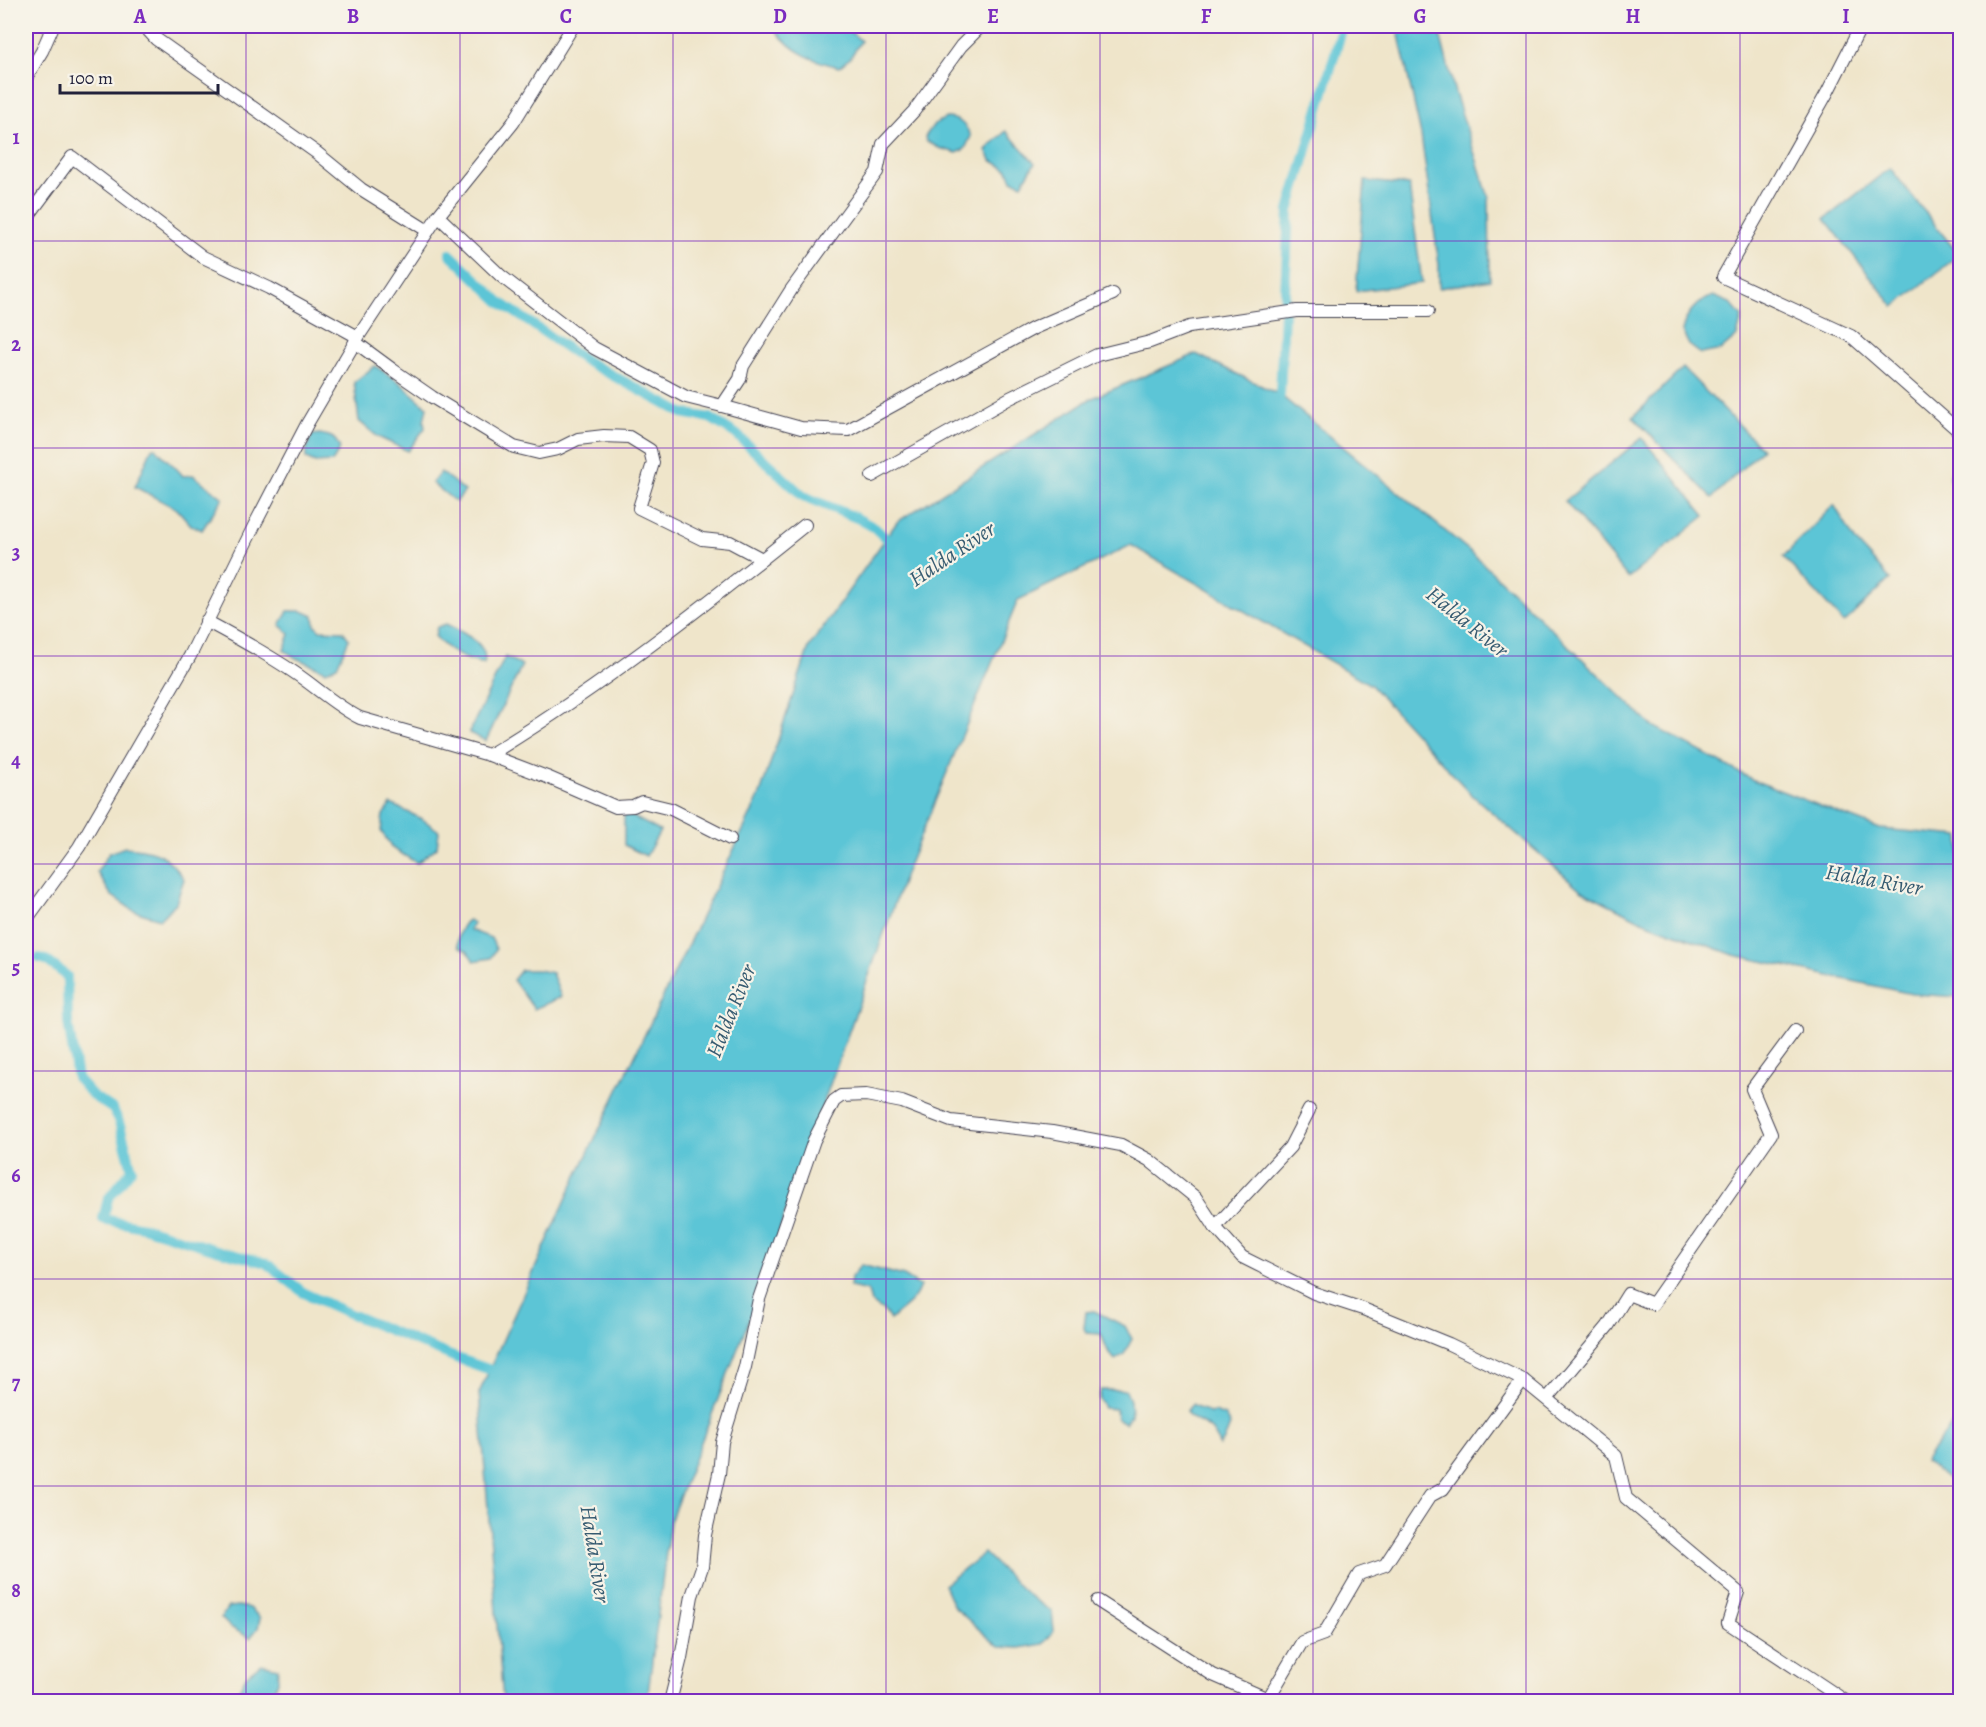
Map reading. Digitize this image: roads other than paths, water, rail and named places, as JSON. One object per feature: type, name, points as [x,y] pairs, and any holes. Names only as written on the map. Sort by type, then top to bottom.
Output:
[{"type":"street","points":[[26,78],[53,26]]},
{"type":"street","points":[[144,26],[156,39],[317,153],[361,189],[428,231]]},
{"type":"street","points":[[26,920],[79,847],[190,656],[302,435],[357,339],[438,216],[513,123],[573,26]]},
{"type":"street","points":[[722,406],[740,380],[743,366],[791,290],[877,172],[883,144],[914,111],[961,46],[981,26]]},
{"type":"street","points":[[1861,26],[1827,93],[1723,278],[1851,336],[1960,432]]},
{"type":"street","points":[[26,219],[72,157],[203,257],[268,288],[357,339],[393,370],[432,397],[514,447],[539,453],[558,449],[578,439],[603,436],[629,437],[650,450],[653,463],[639,508],[702,539],[730,542],[762,559]]},
{"type":"street","points":[[438,216],[501,276],[594,348],[686,397],[801,428],[848,430],[1034,328],[1113,294]]},
{"type":"street","points":[[872,476],[1010,398],[1097,355],[1150,342],[1189,327],[1297,310],[1428,311]]},
{"type":"street","points":[[489,755],[552,717],[805,525]]},
{"type":"street","points":[[206,621],[262,651],[346,711],[360,718],[489,755],[616,807],[633,806],[642,802],[671,809],[730,839]]},
{"type":"street","points":[[1546,1399],[1608,1326],[1628,1294],[1653,1304],[1771,1134],[1752,1089],[1795,1031]]},
{"type":"street","points":[[670,1701],[681,1658],[692,1596],[702,1567],[705,1535],[719,1474],[722,1442],[745,1367],[759,1299],[814,1140],[834,1101],[841,1095],[866,1095],[902,1102],[951,1121],[1052,1132],[1121,1146],[1149,1160],[1196,1198],[1215,1227],[1242,1257],[1314,1293],[1363,1309],[1449,1344],[1523,1380],[1616,1456],[1626,1498],[1738,1592],[1728,1623],[1847,1701]]},
{"type":"street","points":[[1215,1227],[1290,1147],[1309,1110]]},
{"type":"street","points":[[1098,1601],[1213,1675],[1268,1699],[1302,1642],[1324,1634],[1359,1575],[1385,1565],[1430,1496],[1443,1489],[1523,1380]]},
{"type":"water","points":[[779,26],[844,26],[861,41],[850,58],[839,67],[797,51],[777,32]]},
{"type":"water","points":[[1397,26],[1438,26],[1455,93],[1489,198],[1490,280],[1439,288],[1439,265],[1421,135]]},
{"type":"water","points":[[946,118],[961,122],[971,136],[965,149],[957,153],[939,148],[926,141],[925,137],[934,124]]},
{"type":"water","points":[[1006,131],[1035,163],[1022,184],[1012,180],[1008,170],[991,160],[986,150]]},
{"type":"water","points":[[1890,168],[1959,255],[1894,307],[1825,219]]},
{"type":"water","points":[[1365,181],[1409,185],[1422,283],[1356,291]]},
{"type":"water","points":[[1713,296],[1730,303],[1742,317],[1737,336],[1721,350],[1701,354],[1689,345],[1682,331],[1686,318],[1693,309]]},
{"type":"water","name":"Halda River","points":[[1196,354],[1280,395],[1472,553],[1651,725],[1753,780],[1880,829],[1960,836],[1960,997],[1912,994],[1734,955],[1644,922],[1581,890],[1471,794],[1371,685],[1131,545],[1018,600],[905,874],[796,1180],[757,1300],[670,1521],[647,1701],[503,1701],[479,1393],[572,1186],[759,797],[809,647],[897,522],[1090,399]]},
{"type":"water","points":[[375,366],[398,381],[427,407],[425,428],[408,451],[378,437],[359,421],[354,382]]},
{"type":"water","points":[[1683,368],[1762,449],[1712,498],[1633,417]]},
{"type":"water","points":[[320,434],[333,438],[340,449],[332,462],[315,463],[306,459],[307,447],[312,435]]},
{"type":"water","points":[[1642,438],[1705,516],[1628,578],[1565,501]]},
{"type":"water","points":[[152,448],[156,448],[183,476],[193,475],[223,498],[202,530],[191,525],[177,509],[135,487]]},
{"type":"water","points":[[1956,464],[1960,464],[1960,502],[1949,478]]},
{"type":"water","points":[[441,472],[465,491],[456,502],[432,483]]},
{"type":"water","points":[[1834,505],[1856,542],[1890,579],[1844,623],[1783,557]]},
{"type":"water","points":[[288,611],[302,611],[314,616],[315,625],[320,630],[343,631],[349,639],[337,666],[326,671],[284,650],[290,634],[280,625]]},
{"type":"water","points":[[446,624],[479,644],[485,657],[484,664],[457,654],[440,642],[435,636],[437,627]]},
{"type":"water","points":[[505,657],[522,665],[486,741],[469,733]]},
{"type":"water","points":[[391,804],[422,819],[439,831],[437,847],[417,863],[392,848],[381,831],[383,815]]},
{"type":"water","points":[[624,812],[660,831],[646,856],[624,845]]},
{"type":"water","points":[[125,847],[145,849],[159,854],[171,863],[184,879],[176,903],[160,919],[134,911],[111,895],[97,872],[109,853]]},
{"type":"water","points":[[469,920],[473,923],[470,930],[491,938],[496,949],[491,958],[474,961],[467,951],[458,946],[460,931]]},
{"type":"water","points":[[521,970],[552,973],[561,997],[534,1009],[513,980]]},
{"type":"water","points":[[861,1265],[904,1276],[920,1286],[918,1292],[890,1320],[885,1312],[871,1303],[868,1291],[850,1287],[851,1277]]},
{"type":"water","points":[[1094,1311],[1125,1326],[1132,1339],[1124,1354],[1115,1360],[1108,1351],[1101,1334],[1086,1333],[1084,1328],[1086,1312]]},
{"type":"water","points":[[1101,1390],[1126,1390],[1131,1415],[1125,1423],[1117,1419],[1116,1409],[1104,1408],[1099,1399]]},
{"type":"water","points":[[1192,1404],[1209,1413],[1214,1412],[1225,1416],[1230,1425],[1219,1446],[1213,1432],[1186,1412]]},
{"type":"water","points":[[1960,1414],[1960,1489],[1924,1461]]},
{"type":"water","points":[[984,1553],[1028,1595],[1052,1612],[1054,1631],[1043,1644],[1019,1648],[999,1647],[954,1607],[944,1585]]},
{"type":"water","points":[[228,1607],[250,1608],[260,1618],[258,1628],[250,1638],[230,1627],[221,1618]]},
{"type":"water","points":[[261,1664],[278,1668],[278,1682],[266,1701],[241,1701],[237,1693],[246,1676]]},
{"type":"waterway","points":[[1276,407],[1280,395],[1289,211],[1343,26]]},
{"type":"waterway","points":[[450,254],[500,302],[584,360],[682,413],[710,418],[736,434],[803,496],[857,518],[875,528],[895,547]]},
{"type":"waterway","points":[[39,958],[46,960],[67,976],[68,1022],[77,1078],[93,1096],[113,1109],[132,1169],[108,1199],[103,1219],[143,1227],[266,1263],[304,1293],[451,1356],[502,1374]]}]
